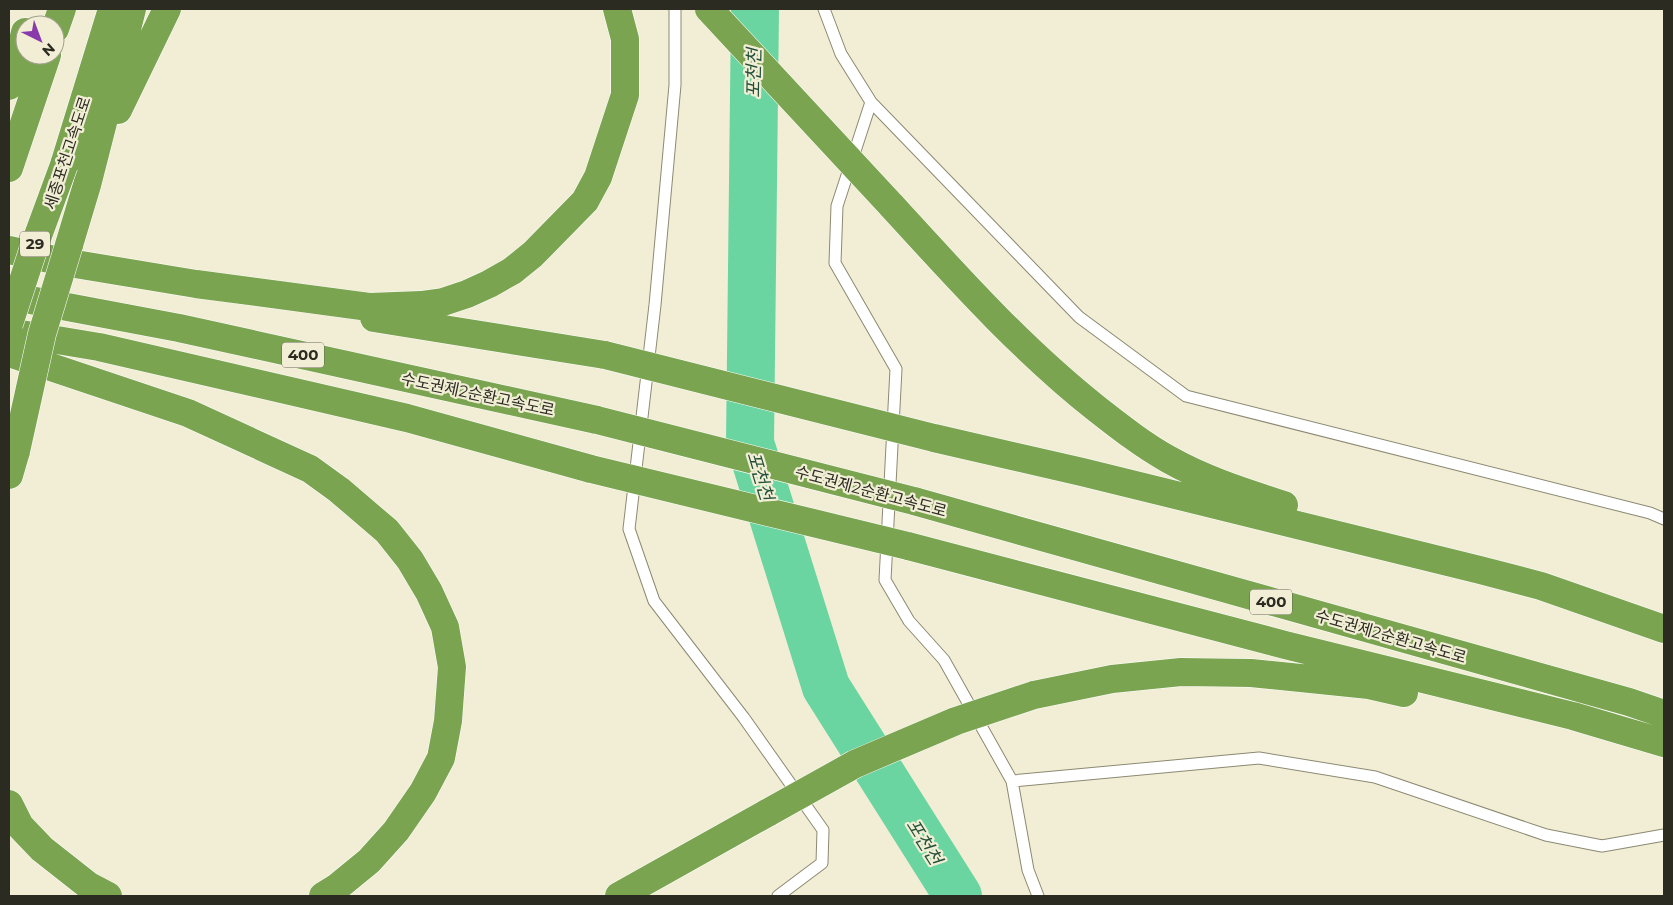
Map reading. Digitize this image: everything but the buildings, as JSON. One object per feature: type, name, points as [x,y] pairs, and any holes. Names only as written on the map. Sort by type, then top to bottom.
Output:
[{"type":"highway","name":"세종포천고속도로","points":[[9,324],[36,241],[64,165],[112,9]]},
{"type":"highway","points":[[12,463],[42,334],[90,173],[132,9]]},
{"type":"highway","points":[[90,173],[167,9]]},
{"type":"highway","points":[[196,284],[369,307],[394,307],[443,302],[489,284],[512,271],[551,237],[568,216],[585,201],[598,177],[625,94],[625,38],[617,9]]},
{"type":"highway","points":[[709,9],[991,312],[1049,368],[1121,428],[1167,459],[1213,481],[1480,570]]},
{"type":"highway","points":[[9,86],[16,65]]},
{"type":"highway","points":[[12,158],[44,65]]},
{"type":"highway","points":[[9,250],[63,262],[196,284],[414,326],[605,355],[934,438],[1082,472],[1480,570],[1540,586],[1660,628]]},
{"type":"highway","name":"수도권제2순환고속도로","points":[[9,296],[179,328],[596,420],[914,501],[1629,702],[1664,714]]},
{"type":"highway","name":"수도권제2순환고속도로","points":[[9,332],[98,346],[407,418],[591,469],[908,546],[1614,733],[1664,743]]},
{"type":"highway","points":[[9,412],[42,334]]},
{"type":"highway","points":[[9,353],[188,413],[310,469],[339,490],[387,531],[410,560],[429,592],[445,627],[452,667],[448,721],[441,758],[423,792],[396,831],[368,861],[336,888],[323,896]]},
{"type":"highway","points":[[619,896],[855,764],[956,721],[1034,695],[1112,679],[1180,672],[1251,673],[1370,685],[1614,733],[1664,751]]},
{"type":"highway","points":[[9,804],[20,826],[42,849],[89,886],[108,896]]},
{"type":"lane","points":[[675,9],[675,85],[655,305],[629,529],[654,601],[744,718],[823,830],[822,863],[778,896]]},
{"type":"lane","points":[[824,9],[841,54],[871,102],[1079,317],[1186,396],[1641,510],[1664,518]]},
{"type":"lane","points":[[871,102],[837,206],[835,263],[896,369],[885,580],[910,621],[944,660],[1012,781],[1028,870],[1038,896]]},
{"type":"lane","points":[[1012,781],[1259,758],[1375,777],[1546,835],[1602,846],[1664,835]]},
{"type":"waterway","name":"포천천","points":[[755,9],[750,443],[826,687],[958,896]]}]
